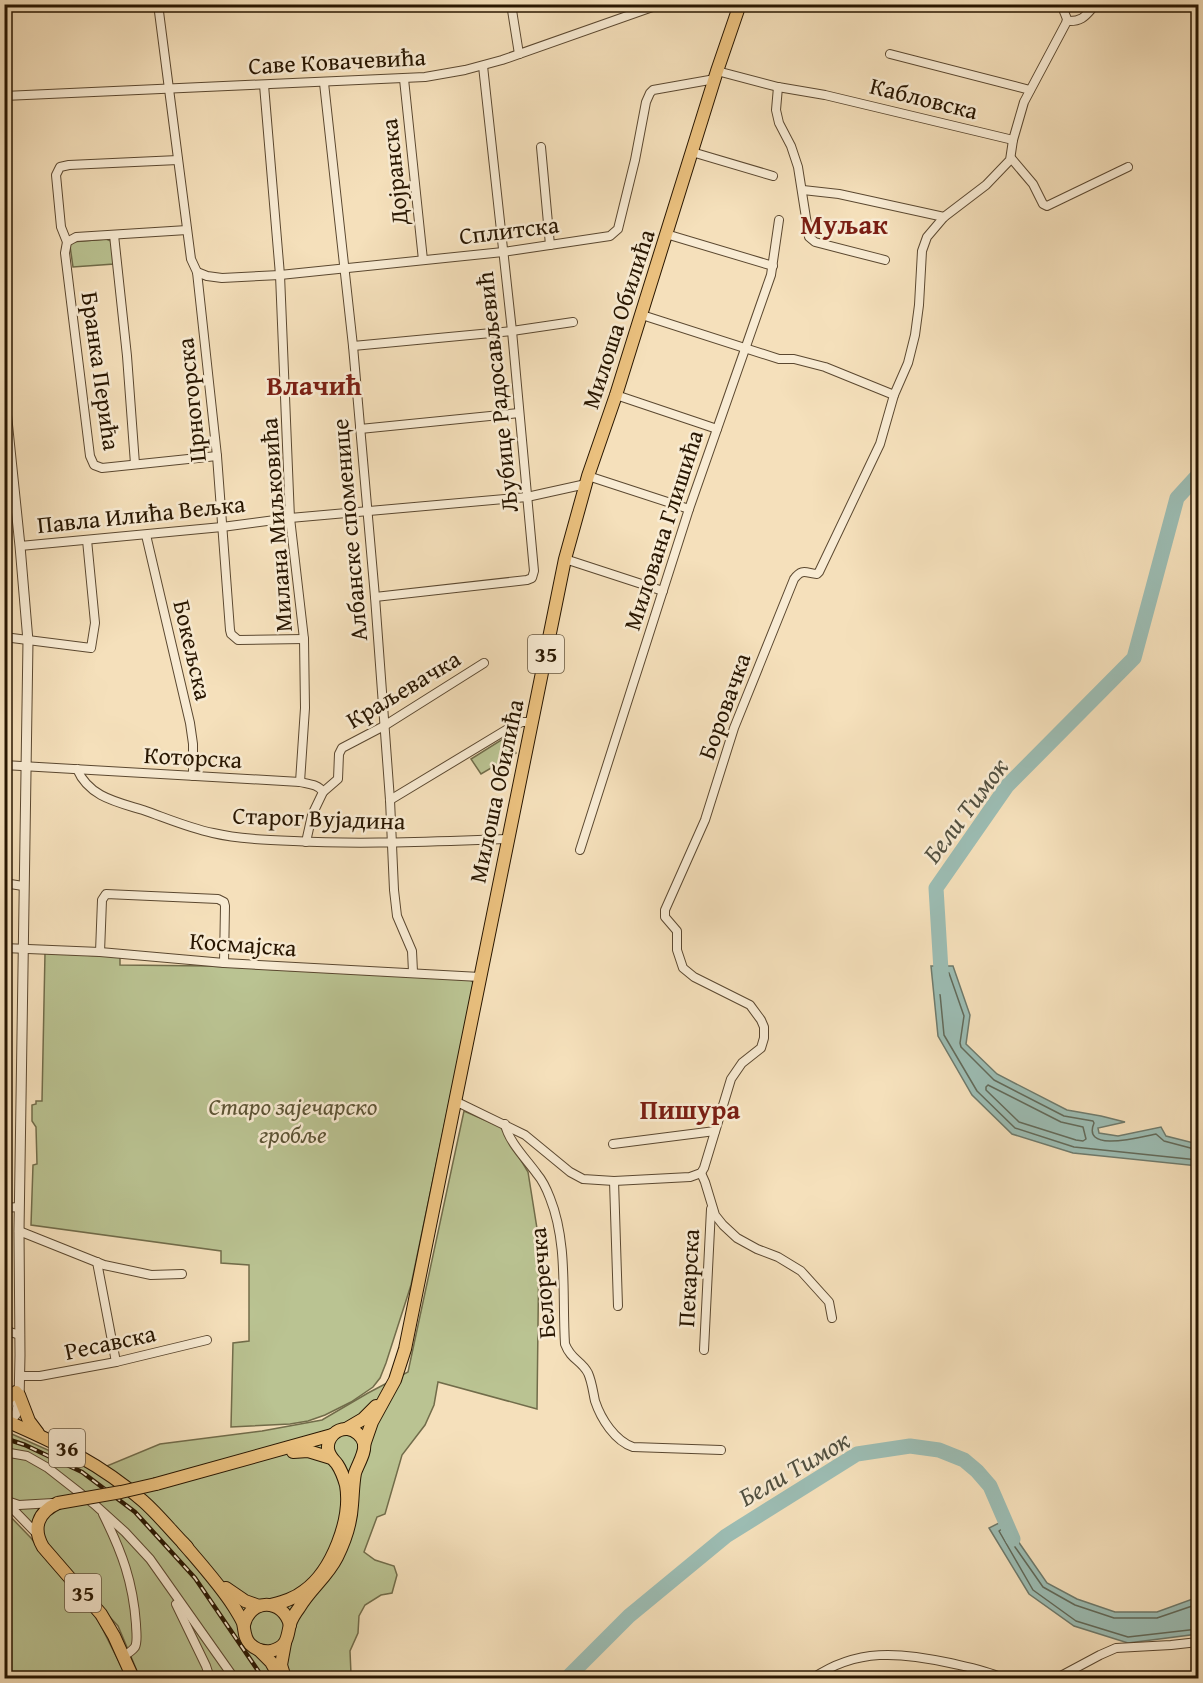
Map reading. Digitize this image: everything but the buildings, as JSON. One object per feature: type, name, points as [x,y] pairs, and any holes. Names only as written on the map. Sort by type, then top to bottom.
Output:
[{"type":"main road","name":"Милоша Обилића","points":[[364,1445],[372,1422],[395,1380],[412,1319],[565,559],[587,480],[642,315],[740,4]]},
{"type":"main road","name":"Милоша Обилића","points":[[346,1429],[371,1413],[379,1402],[394,1371],[412,1319]]},
{"type":"main road","points":[[4,1401],[18,1391],[29,1421],[41,1436]]},
{"type":"main road","name":"36","points":[[7,1421],[76,1453],[113,1477],[144,1502],[226,1588],[245,1601],[279,1608],[284,1612],[290,1625]]},
{"type":"main road","name":"35","points":[[58,1503],[156,1484],[332,1436],[337,1431],[346,1429]]},
{"type":"main road","points":[[346,1429],[357,1433],[364,1445]]},
{"type":"main road","points":[[244,1625],[249,1612],[265,1605],[288,1600],[304,1592],[318,1578],[336,1549],[344,1523],[347,1500],[345,1484],[328,1446],[332,1436]]},
{"type":"main road","name":"35","points":[[268,1454],[308,1451],[348,1465],[359,1460],[364,1445]]},
{"type":"main road","points":[[285,1678],[282,1665],[290,1625],[302,1602],[330,1569],[344,1541],[351,1518],[354,1482],[359,1460]]},
{"type":"main road","points":[[38,1535],[40,1516],[46,1509],[58,1503]]},
{"type":"main road","name":"35","points":[[38,1535],[43,1547],[101,1614],[133,1678]]},
{"type":"main road","name":"36","points":[[183,1543],[232,1604],[244,1625],[244,1633],[248,1641],[271,1662],[280,1678]]},
{"type":"main road","points":[[259,1650],[271,1651],[285,1643]]},
{"type":"street","name":"Црногорска","points":[[158,4],[191,259],[197,272],[217,456],[231,634],[238,640],[304,639]]},
{"type":"street","points":[[511,4],[519,54]]},
{"type":"street","name":"Саве Ковачевића","points":[[4,96],[324,83],[438,75],[483,66],[661,4]]},
{"type":"street","points":[[1061,4],[1067,21],[1021,109],[1011,158],[1033,184],[1043,204],[1047,206],[1128,167]]},
{"type":"street","points":[[1067,21],[1081,20],[1096,4]]},
{"type":"street","points":[[890,54],[1030,90]]},
{"type":"street","name":"Љубице Радосављевић","points":[[375,597],[527,580],[532,578],[534,571],[512,331],[483,66]]},
{"type":"street","name":"Кабловска","points":[[716,75],[825,94],[1013,140]]},
{"type":"street","name":"Сплитска","points":[[197,272],[222,278],[280,275],[503,252],[605,238],[618,229],[646,102],[650,93],[654,90],[716,75]]},
{"type":"street","name":"Дојранска","points":[[404,79],[423,260]]},
{"type":"street","name":"Албанске споменице","points":[[324,83],[352,346],[375,597],[390,800],[395,906],[397,916],[410,943],[413,972]]},
{"type":"street","name":"Милана Миљковића","points":[[264,85],[280,275],[290,518],[304,639],[305,708],[300,782]]},
{"type":"street","points":[[778,87],[775,105],[777,117],[798,166],[808,234],[812,240],[885,260]]},
{"type":"street","points":[[541,147],[550,246]]},
{"type":"street","points":[[692,152],[773,176]]},
{"type":"street","name":"Боровачка","points":[[700,1173],[704,1168],[731,1079],[742,1063],[761,1048],[764,1027],[756,1011],[750,1005],[694,977],[683,968],[677,950],[677,931],[664,913],[705,820],[734,728],[794,579],[798,573],[817,574],[822,568],[880,444],[894,395],[908,363],[915,335],[924,245],[931,231],[944,217],[986,185],[1011,158]]},
{"type":"street","name":"Бранка Перића","points":[[178,160],[69,165],[60,167],[56,175],[61,227],[67,242],[65,253],[91,460],[99,468],[217,456]]},
{"type":"street","points":[[803,190],[839,194],[944,217]]},
{"type":"street","name":"Милована Глишића","points":[[580,850],[689,509],[773,266],[779,220]]},
{"type":"street","points":[[67,242],[76,237],[187,230]]},
{"type":"street","points":[[666,234],[773,266]]},
{"type":"street","name":"Бранка Перића","points":[[114,235],[127,356],[135,464]]},
{"type":"street","points":[[642,315],[779,359],[794,359],[825,367],[894,395]]},
{"type":"street","points":[[352,346],[512,331],[573,322]]},
{"type":"street","points":[[4,391],[28,641],[19,1207],[20,1376],[18,1391],[7,1409],[7,1421]]},
{"type":"street","points":[[616,395],[717,429]]},
{"type":"street","points":[[360,429],[519,413]]},
{"type":"street","points":[[587,480],[689,509]]},
{"type":"street","name":"Павла Илића Вељка","points":[[20,546],[146,535],[290,518],[527,497],[587,480]]},
{"type":"street","name":"Бокељска","points":[[146,535],[190,723],[193,744],[193,776]]},
{"type":"street","points":[[4,637],[91,648],[95,623],[87,540]]},
{"type":"street","points":[[565,559],[663,591]]},
{"type":"street","name":"Краљевачка","points":[[323,792],[338,780],[339,754],[342,748],[384,726],[484,663]]},
{"type":"street","points":[[390,800],[511,727],[522,722],[532,722]]},
{"type":"street","name":"Которска","points":[[4,765],[300,782],[318,787],[323,792]]},
{"type":"street","name":"Старог Вујадина","points":[[77,769],[83,781],[98,795],[202,830],[234,836],[351,843],[508,839]]},
{"type":"street","points":[[306,842],[312,815],[323,792]]},
{"type":"street","points":[[4,883],[24,886]]},
{"type":"street","points":[[100,952],[102,900],[108,894],[218,898],[224,902],[225,906],[224,963]]},
{"type":"street","name":"Космајска","points":[[4,948],[100,952],[224,963],[480,977]]},
{"type":"street","points":[[455,1101],[525,1135],[579,1177],[614,1181],[690,1177],[700,1173],[705,1182],[711,1208],[723,1225],[737,1238],[792,1264],[801,1271],[830,1302],[832,1318]]},
{"type":"street","name":"Белоречка","points":[[505,1124],[511,1138],[544,1185],[554,1208],[563,1261],[565,1344],[569,1353],[588,1374],[596,1404],[605,1421],[621,1440],[633,1447],[721,1450]]},
{"type":"street","points":[[613,1144],[715,1131]]},
{"type":"street","points":[[614,1181],[618,1305]]},
{"type":"street","points":[[4,1208],[19,1207]]},
{"type":"street","name":"Пекарска","points":[[704,1350],[711,1208]]},
{"type":"street","points":[[19,1231],[96,1262],[132,1272],[151,1275],[182,1274]]},
{"type":"street","points":[[96,1262],[116,1362]]},
{"type":"street","points":[[4,1326],[10,1332],[20,1335]]},
{"type":"street","name":"Ресавска","points":[[20,1376],[40,1376],[116,1362],[207,1340]]},
{"type":"street","points":[[6,1453],[27,1456],[65,1480],[140,1547],[234,1678]]},
{"type":"street","points":[[4,1500],[19,1505],[58,1503]]},
{"type":"street","points":[[4,1500],[38,1535]]},
{"type":"street","points":[[101,1510],[122,1552],[132,1589],[136,1643],[132,1650],[124,1656]]},
{"type":"street","points":[[167,1584],[210,1678]]},
{"type":"street","points":[[1057,1678],[1116,1648],[1195,1642],[1198,1649]]},
{"type":"street","points":[[813,1678],[828,1668],[853,1659],[892,1654],[932,1659],[983,1670],[1002,1678]]},
{"type":"green space","points":[[106,239],[111,241],[114,264],[73,267],[70,246],[72,242]]},
{"type":"green space","points":[[506,737],[516,753],[502,761],[510,774],[499,781],[491,768],[481,774],[471,759]]},
{"type":"green space","name":"Старо зајечарско гробље","points":[[45,953],[120,957],[120,965],[209,966],[470,980],[474,983],[411,1285],[386,1363],[380,1378],[373,1387],[351,1402],[308,1421],[231,1427],[233,1343],[249,1341],[249,1265],[221,1263],[221,1251],[31,1225],[33,1165],[37,1164],[36,1127],[32,1121],[32,1105],[36,1104],[36,1101],[42,1101]]},
{"type":"green space","points":[[464,1111],[501,1127],[528,1172],[539,1241],[537,1409],[438,1382],[434,1405],[425,1425],[402,1455],[385,1514],[377,1517],[364,1552],[375,1560],[394,1566],[397,1575],[392,1593],[381,1595],[365,1605],[359,1616],[358,1633],[350,1651],[351,1674],[356,1678],[140,1678],[118,1626],[5,1503],[5,1431],[95,1471],[160,1444],[262,1431],[322,1420],[408,1372]]},
{"type":"green space","points":[[4,1510],[31,1538],[98,1620],[127,1678],[5,1678]]},
{"type":"water","points":[[931,966],[953,966],[970,1015],[966,1044],[997,1074],[1067,1110],[1125,1122],[1098,1128],[1099,1133],[1118,1136],[1161,1127],[1166,1136],[1198,1144],[1198,1166],[1073,1153],[1012,1134],[972,1095],[938,1036]]},
{"type":"water","points":[[1007,1519],[1020,1544],[1047,1583],[1077,1599],[1115,1612],[1157,1612],[1198,1597],[1198,1634],[1128,1643],[1074,1626],[1029,1594],[989,1528]]},
{"type":"waterway","name":"Бели Тимок","points":[[942,987],[936,888],[1007,786],[1134,658],[1177,498],[1198,475]]},
{"type":"waterway","name":"Бели Тимок","points":[[567,1678],[629,1616],[726,1536],[857,1454],[910,1446],[939,1450],[964,1460],[990,1486],[1013,1539]]},
{"type":"railway","points":[[4,1438],[25,1445],[82,1472],[135,1512],[195,1578],[263,1678]]},
{"type":"district","name":"Муљак","points":[[844,224]]},
{"type":"district","name":"Влачић","points":[[314,385]]},
{"type":"district","name":"Пишура","points":[[690,1109]]}]
